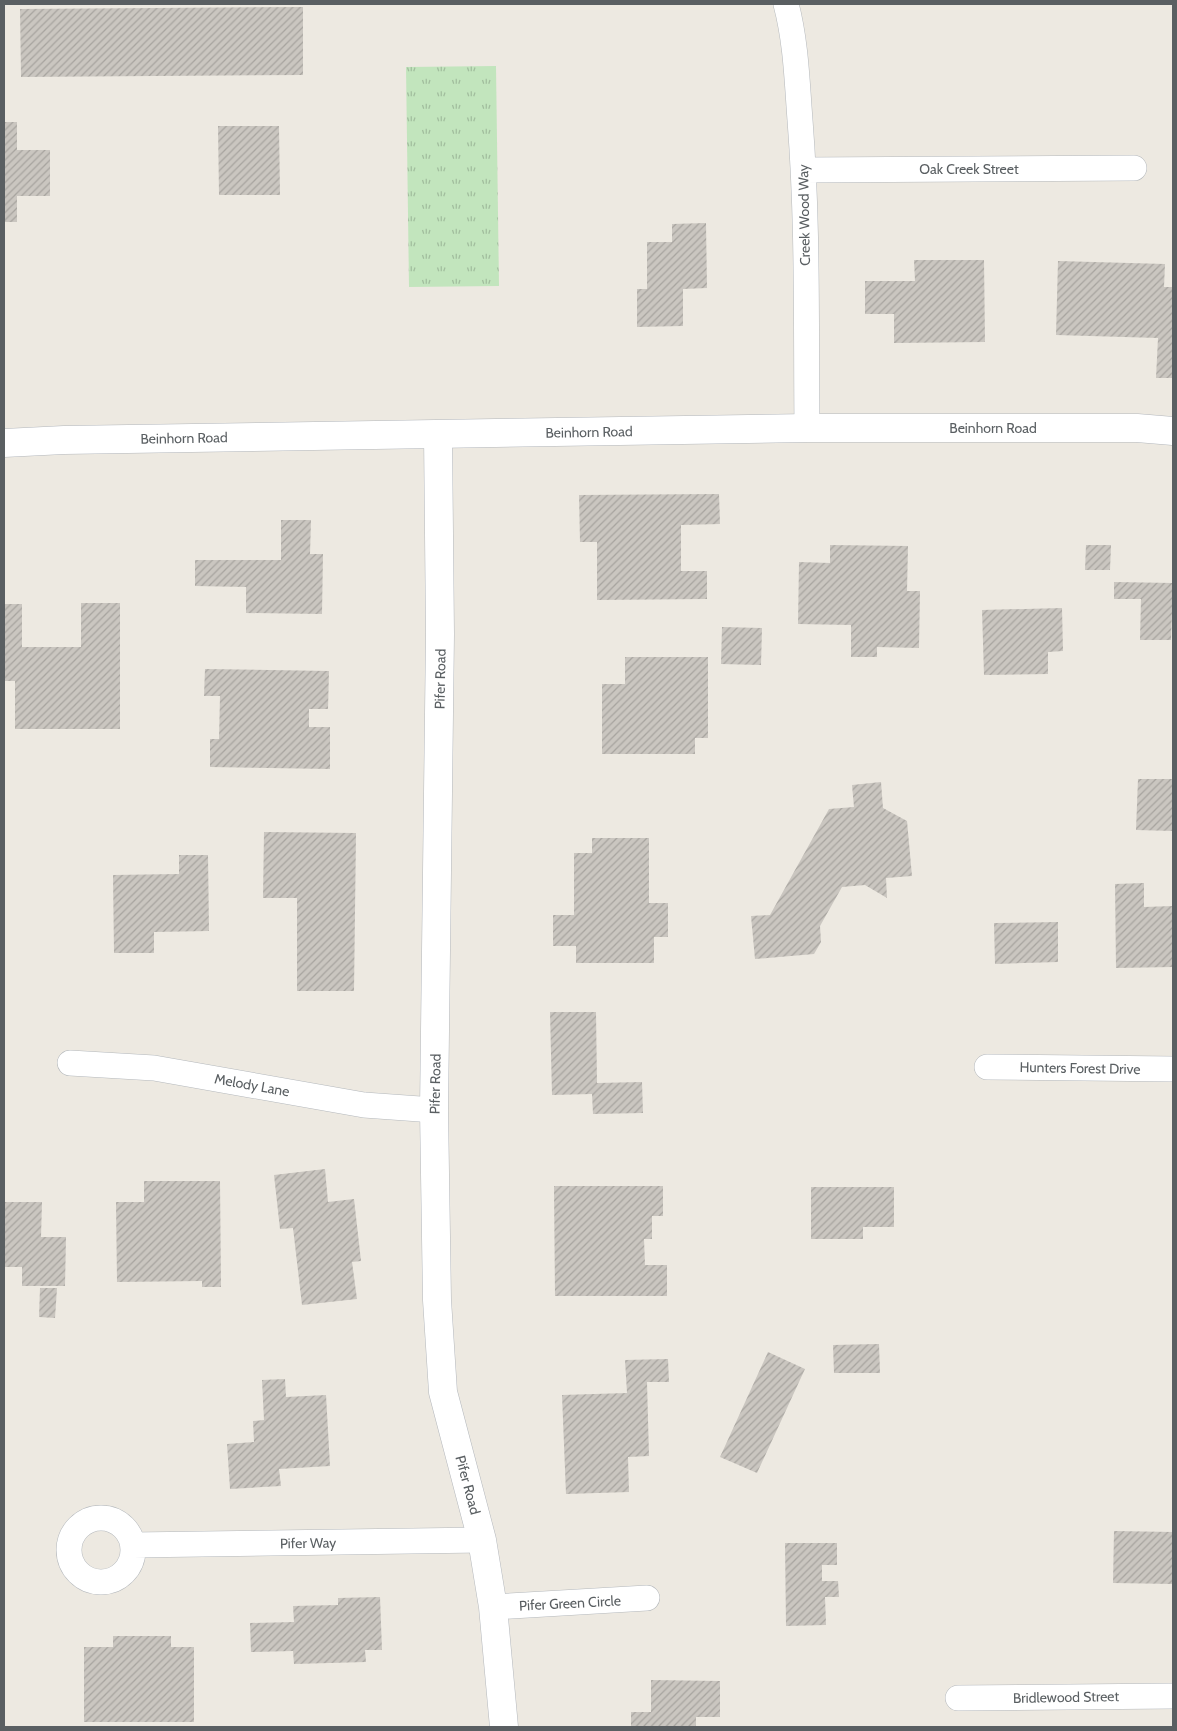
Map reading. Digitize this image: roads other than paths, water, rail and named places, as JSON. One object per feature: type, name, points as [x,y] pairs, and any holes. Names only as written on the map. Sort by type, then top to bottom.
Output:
[{"type":"street","name":"Creek Wood Way","points":[[786,4],[795,50],[804,170],[807,428]]},
{"type":"street","name":"Oak Creek Street","points":[[804,170],[1134,168]]},
{"type":"street","name":"Beinhorn Road","points":[[4,443],[64,440],[807,428],[1137,428],[1173,431]]},
{"type":"street","name":"Pifer Road","points":[[438,434],[440,634],[434,1110],[437,1300],[443,1392],[482,1540],[493,1607],[504,1727]]},
{"type":"street","name":"Melody Lane","points":[[70,1063],[154,1068],[364,1105],[434,1110]]},
{"type":"street","name":"Hunters Forest Drive","points":[[986,1067],[1173,1069]]},
{"type":"street","name":"Pifer Way","points":[[134,1545],[482,1540]]},
{"type":"street","name":"Pifer Green Circle","points":[[493,1607],[647,1598]]},
{"type":"street","name":"Bridlewood Street","points":[[958,1698],[1173,1696]]}]
